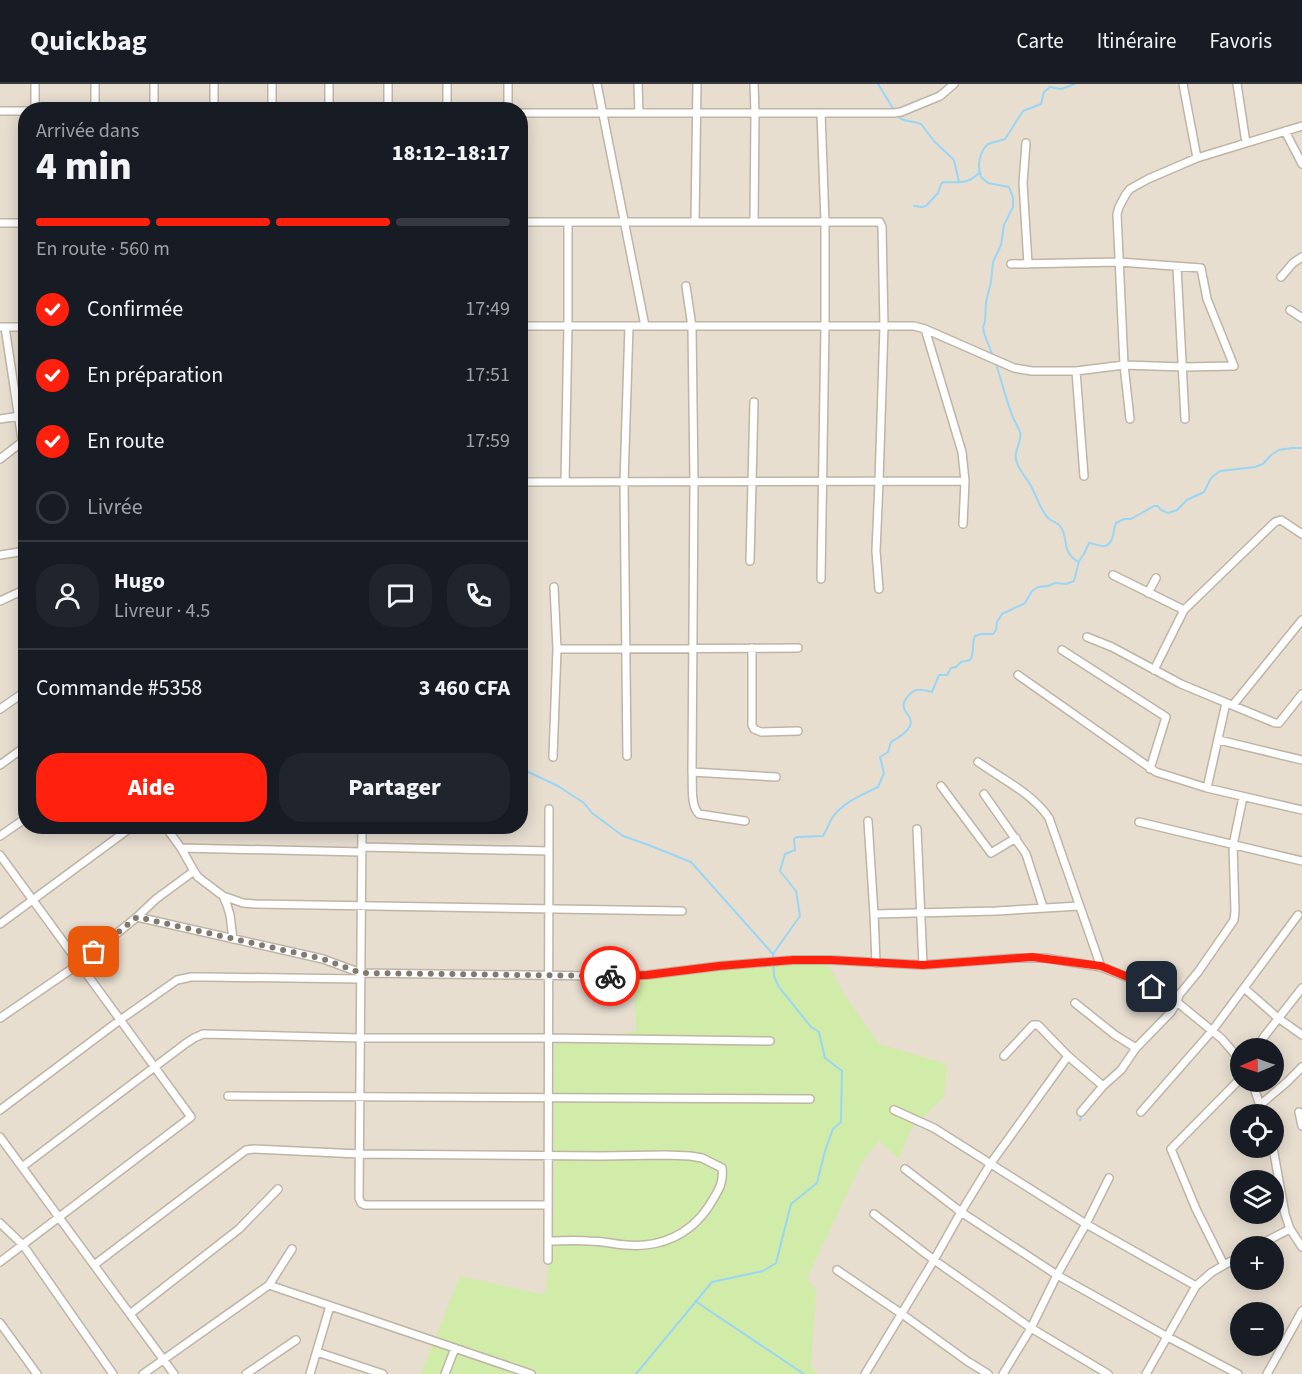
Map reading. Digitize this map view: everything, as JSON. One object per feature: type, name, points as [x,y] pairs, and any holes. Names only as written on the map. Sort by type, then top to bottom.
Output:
[{"type":"street","points":[[35,84],[35,102]]},
{"type":"street","points":[[95,84],[95,102]]},
{"type":"street","points":[[154,84],[154,102]]},
{"type":"street","points":[[214,84],[214,102]]},
{"type":"street","points":[[272,84],[272,102]]},
{"type":"street","points":[[329,84],[329,102]]},
{"type":"street","points":[[388,84],[388,102]]},
{"type":"street","points":[[447,84],[447,102]]},
{"type":"street","points":[[508,84],[508,102]]},
{"type":"street","points":[[597,84],[645,326]]},
{"type":"street","points":[[639,84],[639,113]]},
{"type":"street","points":[[695,222],[697,84]]},
{"type":"street","points":[[754,84],[754,222]]},
{"type":"street","points":[[528,113],[894,113],[940,96],[954,84]]},
{"type":"street","points":[[1184,84],[1197,158]]},
{"type":"street","points":[[1237,84],[1246,143]]},
{"type":"street","points":[[0,111],[18,111]]},
{"type":"street","points":[[820,113],[825,222],[821,579]]},
{"type":"street","points":[[1130,419],[1124,365],[1117,214],[1126,194],[1130,189],[1148,179],[1197,158],[1302,126]]},
{"type":"street","points":[[1286,131],[1302,164]]},
{"type":"street","points":[[1026,143],[1023,183],[1028,264]]},
{"type":"street","points":[[528,222],[880,222],[882,227],[884,326],[876,551],[879,589]]},
{"type":"street","points":[[565,482],[568,222]]},
{"type":"street","points":[[0,223],[18,223]]},
{"type":"street","points":[[1281,277],[1293,263],[1302,257]]},
{"type":"street","points":[[528,326],[915,326],[1014,368],[1032,371],[1076,370],[1124,365],[1183,368],[1234,366],[1207,299],[1201,268],[1119,262],[1011,264]]},
{"type":"street","points":[[1177,267],[1185,419]]},
{"type":"street","points":[[686,286],[692,327],[694,482],[692,772],[694,805],[699,814],[745,821]]},
{"type":"street","points":[[1290,310],[1302,318]]},
{"type":"street","points":[[627,756],[624,482],[629,326]]},
{"type":"street","points":[[3,327],[18,397]]},
{"type":"street","points":[[925,329],[963,452],[965,481],[963,524]]},
{"type":"street","points":[[1076,370],[1084,476]]},
{"type":"street","points":[[750,561],[754,402]]},
{"type":"street","points":[[0,419],[18,417]]},
{"type":"street","points":[[0,459],[18,445]]},
{"type":"street","points":[[528,482],[965,481]]},
{"type":"street","points":[[1154,670],[1184,610],[1275,522],[1281,520],[1302,534]]},
{"type":"street","points":[[0,555],[18,552]]},
{"type":"street","points":[[1113,575],[1184,610]]},
{"type":"street","points":[[1148,593],[1156,578]]},
{"type":"street","points":[[553,757],[555,587]]},
{"type":"street","points":[[0,601],[18,593]]},
{"type":"street","points":[[1207,788],[1229,704],[1302,620]]},
{"type":"street","points":[[1087,637],[1112,647],[1181,684],[1277,723],[1302,694]]},
{"type":"street","points":[[752,648],[752,724],[754,729],[761,732],[798,731]]},
{"type":"street","points":[[556,649],[798,648]]},
{"type":"street","points":[[1062,650],[1165,716],[1166,720],[1150,769]]},
{"type":"street","points":[[1018,675],[1150,769],[1207,788],[1302,810]]},
{"type":"street","points":[[0,709],[18,697]]},
{"type":"street","points":[[1219,740],[1302,760]]},
{"type":"street","points":[[0,765],[18,752]]},
{"type":"street","points":[[978,762],[1023,792],[1043,810],[1052,826],[1101,966]]},
{"type":"street","points":[[692,772],[776,777]]},
{"type":"street","points":[[942,786],[992,853],[1016,838]]},
{"type":"street","points":[[984,794],[1026,854],[1043,907]]},
{"type":"street","points":[[1081,1112],[1120,1070],[1136,1048],[1171,1012],[1179,994],[1198,972],[1234,921],[1233,845],[1243,797]]},
{"type":"street","points":[[548,1260],[549,809]]},
{"type":"street","points":[[868,821],[876,963]]},
{"type":"street","points":[[1139,822],[1302,861]]},
{"type":"street","points":[[0,836],[18,824]]},
{"type":"street","points":[[917,829],[923,965]]},
{"type":"street","points":[[0,924],[122,834]]},
{"type":"street","points":[[171,834],[198,877],[223,896],[243,903],[361,907],[682,911]]},
{"type":"street","points":[[362,834],[359,1154],[361,1203],[365,1205],[548,1204]]},
{"type":"street","points":[[181,848],[549,851]]},
{"type":"street","points":[[0,855],[191,1117],[0,1262]]},
{"type":"street","points":[[0,1018],[79,964],[156,899],[194,872]]},
{"type":"street","points":[[223,896],[230,915],[233,939]]},
{"type":"street","points":[[874,914],[998,911],[1079,906]]},
{"type":"street","points":[[1141,1112],[1212,1031],[1298,915]]},
{"type":"street","points":[[137,917],[323,959],[361,976]]},
{"type":"street","points":[[0,1110],[177,980],[191,977],[647,975],[793,960],[923,965],[1032,957],[1101,966],[1152,987],[1177,1002],[1230,1048]]},
{"type":"street","points":[[1244,988],[1278,1018],[1302,1035]]},
{"type":"street","points":[[1263,1038],[1302,988]]},
{"type":"street","points":[[1075,1003],[1115,1035],[1136,1048]]},
{"type":"street","points":[[1004,1056],[1035,1024],[1038,1024],[1068,1056],[1103,1086]]},
{"type":"street","points":[[22,1167],[185,1044],[203,1034],[360,1038],[770,1041]]},
{"type":"street","points":[[865,1374],[991,1163],[1068,1056]]},
{"type":"street","points":[[1261,1104],[1302,1067]]},
{"type":"street","points":[[1224,1265],[1196,1209],[1171,1149],[1230,1089]]},
{"type":"street","points":[[228,1096],[810,1100]]},
{"type":"street","points":[[894,1110],[934,1128],[1086,1224],[1196,1286]]},
{"type":"street","points":[[1299,1112],[1302,1126]]},
{"type":"street","points":[[0,1137],[174,1374]]},
{"type":"street","points":[[94,1265],[246,1150],[359,1154],[690,1156],[702,1158],[722,1168],[723,1178],[719,1190],[704,1213],[686,1230],[669,1240],[642,1246],[590,1241],[548,1241]]},
{"type":"street","points":[[1275,1158],[1285,1214],[1290,1229],[1302,1246]]},
{"type":"street","points":[[905,1169],[961,1212],[1057,1275],[1238,1374]]},
{"type":"street","points":[[1003,1374],[1031,1328],[1109,1178]]},
{"type":"street","points":[[130,1314],[239,1229],[278,1189]]},
{"type":"street","points":[[874,1214],[934,1260],[1031,1328],[1108,1374]]},
{"type":"street","points":[[0,1222],[23,1245],[113,1374]]},
{"type":"street","points":[[1276,1236],[1290,1229]]},
{"type":"street","points":[[143,1374],[269,1285],[292,1249]]},
{"type":"street","points":[[1146,1374],[1196,1286],[1212,1272],[1230,1262]]},
{"type":"street","points":[[837,1270],[988,1374]]},
{"type":"street","points":[[269,1285],[531,1374]]},
{"type":"street","points":[[310,1374],[330,1306]]},
{"type":"street","points":[[1267,1374],[1302,1311]]},
{"type":"street","points":[[0,1323],[37,1374]]},
{"type":"street","points":[[246,1374],[296,1340]]},
{"type":"street","points":[[445,1374],[455,1348]]},
{"type":"street","points":[[317,1352],[383,1374]]},
{"type":"shaded area","points":[[0,84],[1302,84],[1302,1374],[0,1374]]},
{"type":"green space","points":[[828,963],[843,993],[879,1044],[947,1064],[944,1097],[911,1129],[899,1159],[879,1141],[863,1160],[807,1278],[816,1290],[811,1366],[818,1374],[421,1374],[460,1276],[545,1295],[554,1212],[554,1045],[636,1031],[634,981],[743,966]]},
{"type":"waterway","points":[[878,84],[894,110]]},
{"type":"waterway","points":[[992,354],[983,327],[986,302],[993,262],[1001,245],[1004,225],[1013,207],[1013,198],[1009,187],[988,183],[981,177],[979,164],[981,155],[988,144],[1005,139],[1023,111],[1041,104],[1044,92],[1050,87],[1061,89],[1075,84]]},
{"type":"waterway","points":[[897,115],[899,118],[921,124],[934,141],[954,160],[959,182]]},
{"type":"waterway","points":[[914,206],[926,206],[938,193],[943,182],[967,181],[980,172]]},
{"type":"waterway","points":[[997,367],[1021,436],[1016,454],[1017,463],[1043,512],[1060,526],[1067,549],[1072,558],[1078,562]]},
{"type":"waterway","points":[[636,1374],[712,1282],[763,1271],[776,1263],[791,1204],[817,1183],[833,1129],[841,1122],[842,1071],[825,1058],[819,1032],[811,1027],[779,987],[774,976],[773,954],[800,916],[796,891],[780,871],[785,854],[795,850],[794,839],[823,836],[836,812],[853,799],[878,787],[884,773],[880,757],[888,752],[891,742],[909,729],[911,722],[904,708],[905,700],[909,695],[917,690],[932,692],[939,675],[947,675],[951,668],[970,660],[975,636],[993,634],[1002,614],[1025,603],[1032,591],[1038,587],[1074,581],[1079,561],[1089,543],[1108,545],[1116,523],[1124,519],[1131,519],[1154,506],[1168,513],[1177,510],[1187,500],[1204,492],[1211,478],[1220,471],[1255,467],[1263,464],[1279,450],[1302,448]]},
{"type":"waterway","points":[[528,772],[558,786],[584,803],[592,813],[623,836],[691,862],[773,954]]},
{"type":"waterway","points":[[1080,1120],[1083,1113]]},
{"type":"waterway","points":[[695,1301],[804,1374]]},
{"type":"way so far","points":[[94,952],[137,917],[323,959],[361,973],[610,976]]},
{"type":"route","points":[[610,976],[647,975],[793,960],[923,965],[1032,957],[1101,966],[1152,987]]}]
